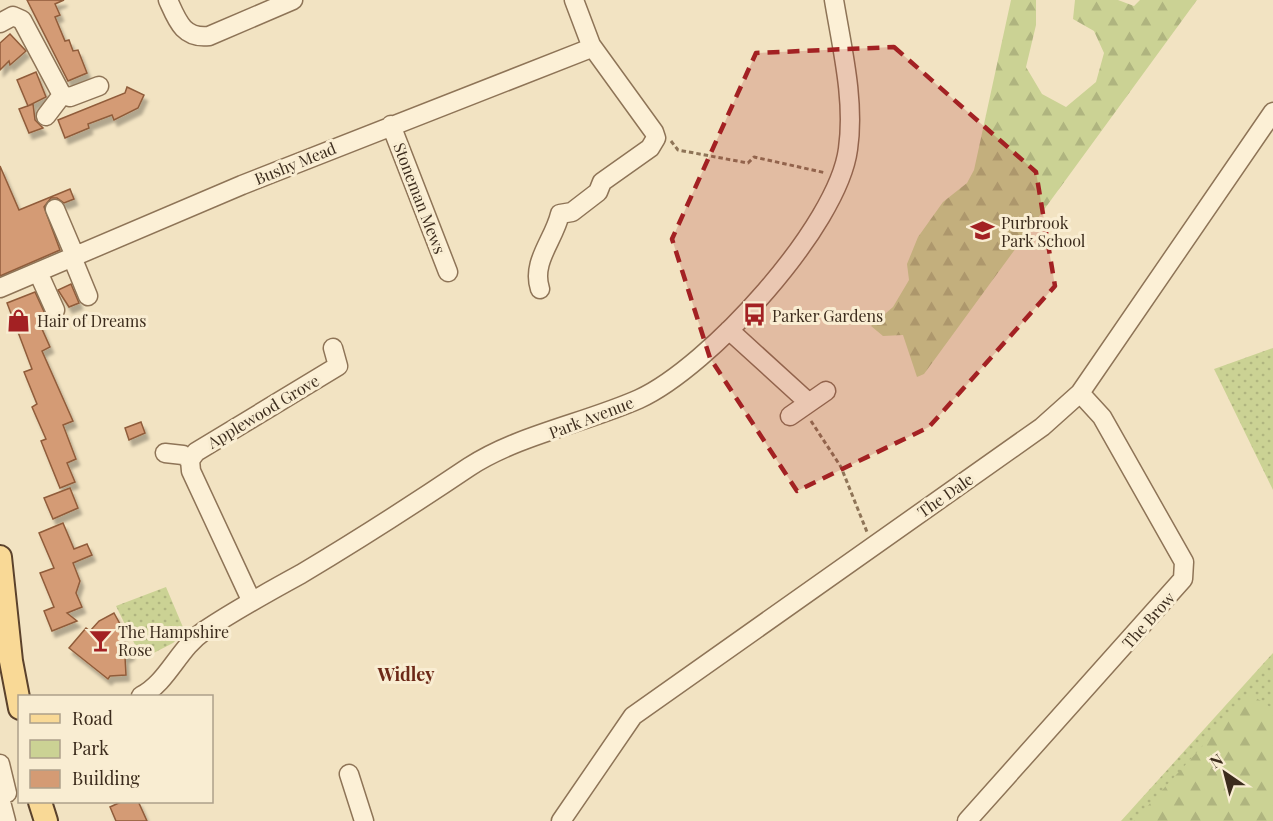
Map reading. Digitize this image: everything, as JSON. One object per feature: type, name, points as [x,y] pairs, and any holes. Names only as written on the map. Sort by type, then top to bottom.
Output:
[{"type":"main road","points":[[0,556],[10,652],[18,697]]},
{"type":"main road","points":[[41,803],[46,821]]},
{"type":"street","points":[[168,0],[180,27],[188,34],[198,37],[209,36],[293,0]]},
{"type":"street","points":[[540,289],[536,278],[538,267],[555,232],[560,214],[572,212],[598,192],[602,182],[650,148],[656,138],[591,45],[574,0]]},
{"type":"street","name":"Park Avenue","points":[[142,695],[157,684],[184,648],[199,634],[251,600],[310,568],[484,458],[641,398],[672,378],[729,330],[795,257],[843,177],[851,126],[834,0]]},
{"type":"street","points":[[0,23],[13,16],[22,20],[62,95],[70,97],[99,86]]},
{"type":"street","name":"Bushy Mead","points":[[0,288],[391,125],[586,50],[591,45]]},
{"type":"street","points":[[46,116],[62,95]]},
{"type":"street","name":"The Dale","points":[[561,821],[633,716],[1042,427],[1080,393],[1273,112]]},
{"type":"street","name":"Stoneman Mews","points":[[391,125],[448,272]]},
{"type":"street","points":[[55,209],[88,296]]},
{"type":"street","points":[[38,272],[54,310]]},
{"type":"street","points":[[729,330],[800,408],[826,391]]},
{"type":"street","name":"Applewood Grove","points":[[251,600],[191,471],[190,460],[196,452],[341,358]]},
{"type":"street","name":"The Brow","points":[[967,821],[1183,579],[1184,562],[1102,417],[1080,393]]},
{"type":"street","name":"Applewood Grove","points":[[165,453],[183,455],[190,460]]},
{"type":"street","points":[[0,764],[7,794],[6,821]]},
{"type":"street","points":[[349,774],[364,821]]},
{"type":"path","points":[[656,138],[669,138],[678,150],[748,163],[754,157],[843,177]]},
{"type":"path","points":[[800,408],[841,467],[872,546]]},
{"type":"highlighted area","points":[[894,47],[1036,172],[1055,286],[929,427],[797,491],[710,358],[672,239],[756,53]]},
{"type":"green space","name":"Purbrook Park School","points":[[1011,0],[1036,0],[1036,25],[1026,67],[1042,94],[1066,107],[1096,82],[1104,53],[1094,31],[1073,19],[1075,0],[1118,0],[1134,6],[1140,0],[1197,0],[924,374],[917,377],[903,335],[883,336],[871,326],[893,307],[909,280],[907,264],[918,237],[943,202],[967,183],[974,170]]},
{"type":"green space","points":[[1273,348],[1273,490],[1214,369]]},
{"type":"green space","points":[[166,587],[185,632],[173,643],[142,659],[116,606]]},
{"type":"green space","points":[[1273,653],[1273,821],[1121,821]]},
{"type":"green space","points":[[1250,694],[1273,709],[1273,821],[1134,821]]},
{"type":"building","points":[[27,0],[64,0],[55,4],[60,15],[55,17],[65,41],[69,40],[73,51],[78,50],[87,73],[68,81]]},
{"type":"building","points":[[10,34],[26,51],[10,65],[9,61],[0,70],[0,43]]},
{"type":"building","points":[[36,72],[46,97],[28,106],[17,80]]},
{"type":"building","points":[[127,87],[144,95],[138,108],[114,120],[112,115],[88,124],[89,128],[65,138],[58,120],[125,93]]},
{"type":"building","points":[[33,104],[35,120],[43,128],[29,133],[19,109]]},
{"type":"building","points":[[0,166],[19,210],[70,189],[74,199],[64,203],[57,198],[51,198],[44,207],[60,250],[0,276]]},
{"type":"building","points":[[71,284],[79,303],[69,307],[58,290]]},
{"type":"building","points":[[35,292],[46,316],[38,320],[50,347],[42,351],[73,421],[63,425],[76,459],[67,463],[75,482],[60,488],[41,441],[46,439],[32,407],[37,404],[24,372],[32,369],[7,303]]},
{"type":"building","points":[[141,422],[145,433],[129,440],[125,428]]},
{"type":"building","points":[[70,488],[78,508],[53,519],[44,498]]},
{"type":"building","points":[[63,523],[74,549],[87,544],[92,555],[73,563],[80,581],[76,593],[82,607],[67,613],[77,621],[52,631],[44,611],[54,607],[40,573],[54,568],[39,533]]},
{"type":"building","name":"The Hampshire Rose","points":[[114,613],[120,624],[117,626],[131,654],[125,657],[126,675],[110,676],[108,679],[69,648],[86,628],[90,631],[99,621]]},
{"type":"building","points":[[119,803],[139,803],[147,821],[116,821],[110,807]]},
{"type":"place","name":"Purbrook Park School","points":[[983,231]]},
{"type":"place","name":"Parker Gardens","points":[[754,315]]},
{"type":"place","name":"Hair of Dreams","points":[[19,320]]},
{"type":"place","name":"The Hampshire Rose","points":[[100,640]]},
{"type":"district","name":"Widley","points":[[406,674]]}]
